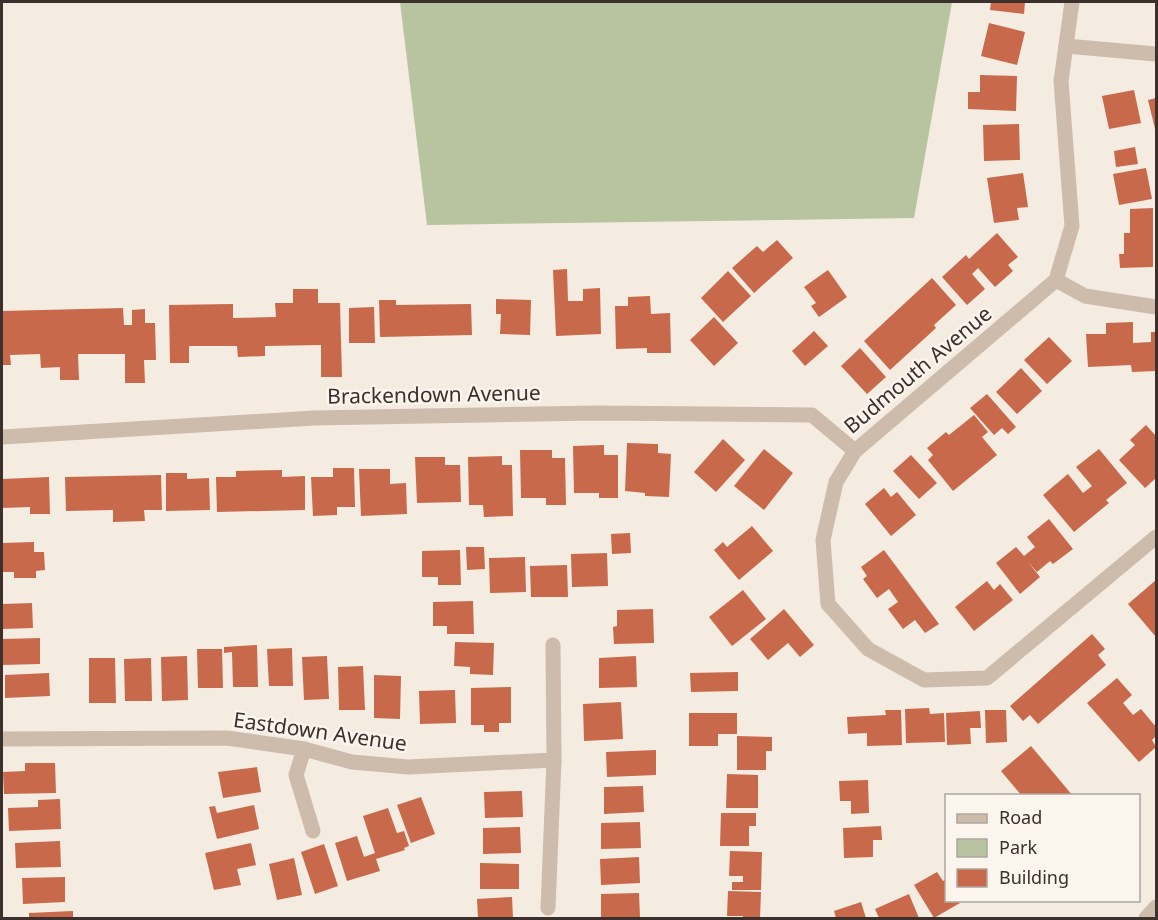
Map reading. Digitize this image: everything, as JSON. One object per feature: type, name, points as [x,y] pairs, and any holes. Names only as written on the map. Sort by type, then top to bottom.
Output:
[{"type":"street","points":[[1072,2],[1061,81],[1072,226],[1056,280],[1085,296],[1156,307]]},
{"type":"street","points":[[1066,46],[1156,54]]},
{"type":"street","name":"Budmouth Avenue","points":[[1056,280],[855,451],[836,482],[823,540],[828,604],[868,649],[924,680],[987,678],[1156,537]]},
{"type":"street","name":"Brackendown Avenue","points":[[2,437],[314,418],[598,413],[812,415],[855,451]]},
{"type":"street","points":[[548,908],[554,760],[553,645]]},
{"type":"street","name":"Eastdown Avenue","points":[[2,739],[227,738],[304,749],[352,762],[408,767],[554,760]]},
{"type":"street","points":[[304,749],[296,776],[313,831]]},
{"type":"street","points":[[1146,918],[1156,907]]},
{"type":"green space","points":[[400,2],[952,2],[914,218],[427,225]]},
{"type":"building","points":[[991,2],[1025,2],[1024,14],[990,10]]},
{"type":"building","points":[[989,23],[1025,32],[1017,65],[981,56]]},
{"type":"building","points":[[980,75],[1017,76],[1016,111],[968,109],[968,92],[980,92]]},
{"type":"building","points":[[1134,90],[1141,123],[1109,129],[1102,96]]},
{"type":"building","points":[[1156,98],[1156,133],[1148,100]]},
{"type":"building","points":[[1019,124],[1020,160],[984,161],[983,125]]},
{"type":"building","points":[[1135,147],[1138,164],[1116,167],[1114,151]]},
{"type":"building","points":[[1146,168],[1152,199],[1119,205],[1113,174]]},
{"type":"building","points":[[1023,173],[1028,207],[1017,208],[1019,220],[994,223],[987,178]]},
{"type":"building","points":[[1153,208],[1153,267],[1120,268],[1119,254],[1124,254],[1124,233],[1130,233],[1130,209]]},
{"type":"building","points":[[997,233],[1018,257],[1008,265],[1013,271],[995,287],[978,268],[972,274],[985,289],[967,305],[942,277],[966,255],[969,259]]},
{"type":"building","points":[[777,240],[793,258],[754,293],[732,268],[757,246],[763,252]]},
{"type":"building","points":[[567,269],[568,301],[583,301],[583,289],[600,288],[601,334],[556,336],[553,270]]},
{"type":"building","points":[[828,270],[847,297],[819,317],[811,306],[816,303],[804,287]]},
{"type":"building","points":[[728,271],[751,296],[723,322],[701,298]]},
{"type":"building","points":[[932,278],[956,305],[934,325],[936,328],[890,370],[864,341]]},
{"type":"building","points":[[293,289],[318,289],[318,303],[340,303],[342,377],[321,377],[321,345],[265,346],[265,356],[238,357],[237,346],[189,346],[189,363],[170,363],[169,305],[233,304],[233,318],[276,317],[275,303],[293,303]]},
{"type":"building","points":[[650,296],[651,314],[670,313],[671,353],[647,353],[647,348],[616,349],[615,306],[628,306],[628,297]]},
{"type":"building","points":[[496,299],[531,300],[530,335],[500,334],[501,314],[496,314]]},
{"type":"building","points":[[379,300],[396,300],[396,305],[471,304],[472,335],[380,337]]},
{"type":"building","points":[[374,307],[375,343],[349,343],[349,308]]},
{"type":"building","points":[[123,308],[124,325],[132,325],[132,310],[145,309],[145,323],[155,323],[156,360],[144,360],[145,383],[125,383],[125,354],[78,354],[79,380],[60,380],[60,367],[41,368],[40,354],[10,355],[11,365],[2,365],[2,311]]},
{"type":"building","points":[[714,317],[738,343],[714,366],[690,340]]},
{"type":"building","points":[[1133,322],[1133,343],[1151,342],[1151,332],[1156,332],[1156,371],[1132,372],[1131,365],[1088,367],[1086,334],[1106,334],[1106,323]]},
{"type":"building","points":[[814,331],[828,346],[805,366],[792,351]]},
{"type":"building","points":[[1049,337],[1072,361],[1047,384],[1024,360]]},
{"type":"building","points":[[860,348],[886,377],[867,394],[841,366]]},
{"type":"building","points":[[1021,368],[1042,391],[1017,414],[996,392]]},
{"type":"building","points":[[987,394],[1016,427],[1008,434],[1002,428],[994,435],[970,408]]},
{"type":"building","points":[[974,415],[988,432],[982,437],[997,455],[953,491],[928,460],[933,455],[927,448],[946,432],[949,435]]},
{"type":"building","points":[[1146,425],[1156,436],[1156,478],[1145,488],[1119,460],[1135,445],[1130,440]]},
{"type":"building","points":[[723,439],[745,460],[716,492],[694,472]]},
{"type":"building","points":[[627,443],[658,444],[658,453],[671,454],[669,497],[645,496],[645,493],[625,491]]},
{"type":"building","points":[[604,445],[604,455],[618,455],[618,498],[599,498],[599,493],[574,493],[573,446]]},
{"type":"building","points":[[764,449],[793,473],[764,510],[734,486]]},
{"type":"building","points":[[1099,449],[1127,483],[1106,500],[1109,503],[1074,532],[1043,495],[1068,474],[1083,493],[1092,486],[1076,467]]},
{"type":"building","points":[[520,450],[552,450],[552,458],[565,458],[566,505],[546,505],[546,498],[521,498]]},
{"type":"building","points":[[911,455],[937,483],[919,499],[893,471]]},
{"type":"building","points":[[502,456],[502,465],[512,465],[513,516],[484,517],[483,505],[469,505],[468,457]]},
{"type":"building","points":[[415,457],[445,457],[445,465],[460,465],[461,502],[417,503]]},
{"type":"building","points":[[333,468],[354,468],[355,507],[337,507],[337,515],[313,516],[311,477],[333,477]]},
{"type":"building","points":[[359,469],[390,469],[390,484],[406,483],[407,514],[361,516]]},
{"type":"building","points":[[282,470],[282,477],[305,476],[305,510],[217,512],[216,477],[236,477],[236,471]]},
{"type":"building","points":[[166,473],[187,473],[187,479],[209,478],[210,510],[166,511]]},
{"type":"building","points":[[161,475],[162,510],[144,510],[145,521],[113,522],[113,510],[66,511],[65,477]]},
{"type":"building","points":[[49,477],[50,514],[30,514],[30,507],[2,508],[2,479]]},
{"type":"building","points":[[884,488],[891,497],[897,492],[916,515],[891,536],[865,504]]},
{"type":"building","points":[[1049,519],[1073,549],[1053,564],[1050,561],[1037,572],[1028,562],[1040,577],[1020,594],[996,563],[1016,547],[1024,556],[1035,547],[1027,537]]},
{"type":"building","points":[[752,526],[773,551],[739,580],[714,550],[723,542],[727,547]]},
{"type":"building","points":[[630,533],[631,553],[612,554],[611,534]]},
{"type":"building","points":[[34,542],[34,552],[44,552],[45,570],[36,571],[36,578],[14,578],[14,572],[2,572],[2,543]]},
{"type":"building","points":[[466,547],[484,547],[485,569],[467,570]]},
{"type":"building","points":[[460,550],[461,585],[438,585],[438,577],[422,577],[422,551]]},
{"type":"building","points":[[884,550],[939,624],[925,633],[915,620],[903,629],[888,609],[898,602],[889,589],[877,598],[863,579],[867,576],[861,567]]},
{"type":"building","points":[[607,553],[608,586],[572,587],[571,554]]},
{"type":"building","points":[[525,557],[526,592],[490,593],[489,558]]},
{"type":"building","points":[[567,565],[568,597],[531,597],[530,566]]},
{"type":"building","points":[[1156,580],[1156,637],[1128,604]]},
{"type":"building","points":[[987,581],[994,590],[1000,584],[1013,600],[974,631],[955,607]]},
{"type":"building","points":[[743,590],[766,619],[732,646],[709,617]]},
{"type":"building","points":[[473,601],[474,634],[447,634],[447,626],[433,626],[433,602]]},
{"type":"building","points":[[32,603],[33,628],[2,629],[2,604]]},
{"type":"building","points":[[653,609],[654,643],[614,644],[613,627],[617,626],[617,610]]},
{"type":"building","points":[[784,609],[814,645],[800,657],[788,643],[768,660],[750,639]]},
{"type":"building","points":[[1092,634],[1105,649],[1098,655],[1106,665],[1038,724],[1030,715],[1023,721],[1010,706]]},
{"type":"building","points":[[40,638],[40,664],[2,665],[2,639]]},
{"type":"building","points":[[455,642],[494,643],[493,675],[470,674],[470,667],[454,666]]},
{"type":"building","points":[[257,645],[258,687],[233,687],[232,652],[224,653],[224,647]]},
{"type":"building","points":[[292,648],[293,686],[269,686],[267,649]]},
{"type":"building","points":[[197,649],[222,649],[223,688],[198,688]]},
{"type":"building","points":[[187,656],[188,700],[162,701],[161,657]]},
{"type":"building","points":[[327,656],[329,699],[304,700],[302,657]]},
{"type":"building","points":[[636,656],[637,687],[599,688],[599,658]]},
{"type":"building","points":[[89,658],[115,658],[116,703],[89,703]]},
{"type":"building","points":[[151,658],[152,701],[125,701],[124,659]]},
{"type":"building","points":[[363,666],[365,710],[339,710],[338,667]]},
{"type":"building","points":[[738,672],[738,691],[691,692],[690,673]]},
{"type":"building","points":[[49,673],[50,696],[5,698],[5,675]]},
{"type":"building","points":[[374,675],[401,676],[400,719],[374,718]]},
{"type":"building","points":[[1117,678],[1132,695],[1123,703],[1133,715],[1141,709],[1156,727],[1156,736],[1152,740],[1156,747],[1139,762],[1087,703]]},
{"type":"building","points":[[511,687],[511,723],[499,723],[499,732],[484,732],[484,725],[471,725],[471,688]]},
{"type":"building","points":[[455,690],[456,723],[420,724],[419,691]]},
{"type":"building","points":[[621,702],[623,739],[584,741],[583,704]]},
{"type":"building","points":[[929,708],[930,714],[944,713],[945,742],[906,743],[905,709]]},
{"type":"building","points":[[885,710],[901,710],[902,745],[867,746],[867,733],[848,734],[847,717],[886,715]]},
{"type":"building","points":[[985,710],[1006,710],[1007,742],[986,743]]},
{"type":"building","points":[[980,711],[981,728],[970,728],[971,744],[947,745],[946,713]]},
{"type":"building","points":[[689,713],[737,713],[737,734],[718,734],[718,746],[689,746]]},
{"type":"building","points":[[737,736],[772,737],[772,751],[766,751],[766,770],[737,770]]},
{"type":"building","points":[[1031,746],[1071,794],[1020,794],[1001,771]]},
{"type":"building","points":[[656,750],[656,775],[607,777],[606,752]]},
{"type":"building","points":[[25,763],[55,763],[56,793],[4,794],[3,772],[25,771]]},
{"type":"building","points":[[257,767],[261,792],[223,798],[218,772]]},
{"type":"building","points":[[727,774],[758,775],[758,808],[726,808]]},
{"type":"building","points":[[868,780],[869,813],[851,814],[851,801],[840,801],[839,781]]},
{"type":"building","points":[[643,786],[644,812],[604,814],[604,787]]},
{"type":"building","points":[[522,791],[523,817],[485,818],[484,792]]},
{"type":"building","points":[[421,797],[435,834],[411,843],[397,805]]},
{"type":"building","points":[[60,799],[61,829],[9,831],[8,808],[38,807],[38,800]]},
{"type":"building","points":[[254,805],[259,829],[217,839],[209,807],[215,806],[217,813]]},
{"type":"building","points":[[388,808],[397,833],[404,831],[409,846],[404,848],[405,850],[376,859],[380,871],[347,881],[335,843],[357,836],[364,857],[375,853],[363,816]]},
{"type":"building","points":[[721,813],[756,813],[756,826],[749,826],[749,846],[720,846]]},
{"type":"building","points":[[640,822],[641,848],[601,849],[601,823]]},
{"type":"building","points":[[881,826],[882,840],[873,840],[873,857],[844,858],[843,828]]},
{"type":"building","points":[[520,827],[521,853],[483,854],[483,828]]},
{"type":"building","points":[[60,841],[61,867],[16,868],[15,843]]},
{"type":"building","points":[[251,843],[256,865],[237,869],[241,885],[214,890],[205,853]]},
{"type":"building","points":[[324,844],[338,886],[315,894],[301,852]]},
{"type":"building","points":[[730,851],[762,852],[761,890],[732,890],[732,882],[743,882],[743,876],[729,876]]},
{"type":"building","points":[[639,857],[640,883],[601,885],[600,859]]},
{"type":"building","points":[[294,858],[302,895],[277,900],[269,864]]},
{"type":"building","points":[[480,863],[519,864],[519,889],[480,889]]},
{"type":"building","points":[[937,872],[943,881],[945,880],[945,902],[960,903],[934,918],[914,885]]},
{"type":"building","points":[[65,877],[65,902],[23,904],[22,878]]},
{"type":"building","points":[[728,891],[761,892],[760,918],[727,916]]},
{"type":"building","points":[[639,893],[640,918],[601,918],[601,894]]},
{"type":"building","points":[[909,894],[919,918],[879,918],[875,909]]},
{"type":"building","points":[[512,897],[513,918],[478,918],[477,899]]},
{"type":"building","points":[[861,902],[866,918],[836,918],[834,911]]},
{"type":"building","points":[[73,911],[73,918],[29,918],[29,913]]}]
